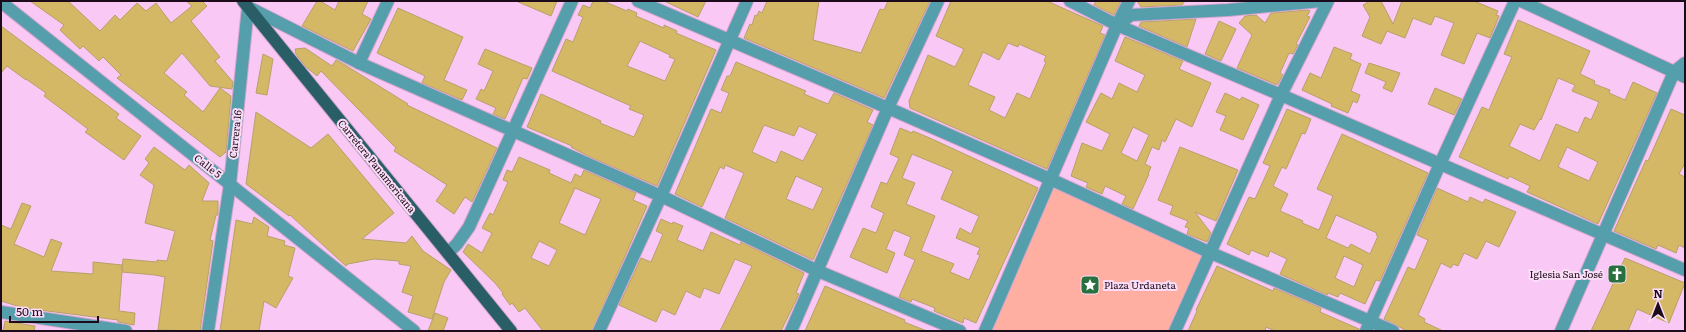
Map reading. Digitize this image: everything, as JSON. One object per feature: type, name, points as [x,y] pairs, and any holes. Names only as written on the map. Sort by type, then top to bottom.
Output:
[{"type":"main road","name":"Carretera Panamericana","points":[[246,4],[511,331]]},
{"type":"street","points":[[359,64],[388,1]]},
{"type":"street","points":[[448,253],[457,244],[469,227],[572,1]]},
{"type":"street","points":[[638,1],[1050,179],[1368,326],[1393,331]]},
{"type":"street","points":[[599,331],[661,196],[747,1]]},
{"type":"street","points":[[791,331],[888,108],[938,1]]},
{"type":"street","points":[[1070,1],[1117,26],[1281,95],[1685,270]]},
{"type":"street","points":[[985,331],[1050,179],[1129,1]]},
{"type":"street","points":[[1117,26],[1131,15],[1228,10],[1321,1]]},
{"type":"street","points":[[1175,331],[1281,95],[1328,1]]},
{"type":"street","points":[[1368,326],[1515,1]]},
{"type":"street","points":[[1521,1],[1685,77]]},
{"type":"street","name":"Calle 5","points":[[1,2],[414,331]]},
{"type":"street","points":[[246,4],[359,64],[661,196],[818,271],[960,331]]},
{"type":"street","name":"Carrera 16","points":[[208,331],[230,184],[246,4]]},
{"type":"street","points":[[1561,331],[1674,72],[1685,63]]},
{"type":"street","points":[[1,312],[126,331]]},
{"type":"shaded area","points":[[1050,179],[1211,253],[1175,331],[985,331]]},
{"type":"building","points":[[30,1],[68,1],[100,31],[115,15],[120,20],[137,3],[146,11],[156,3],[171,23],[192,6],[186,1],[202,1],[207,6],[191,21],[220,57],[215,61],[233,82],[232,89],[210,86],[182,53],[164,73],[187,92],[184,95],[203,112],[220,88],[231,96],[226,152],[220,157],[117,78],[121,75],[103,57],[99,61],[83,46],[80,49],[60,30],[64,25]]},
{"type":"building","points":[[317,1],[320,1],[335,10],[339,1],[368,1],[362,14],[371,19],[353,51],[302,26]]},
{"type":"building","points":[[516,1],[557,1],[551,16]]},
{"type":"building","points":[[593,1],[603,1],[627,11],[628,9],[637,13],[636,16],[664,28],[664,25],[677,31],[676,33],[716,50],[657,186],[590,157],[571,147],[572,146],[527,127],[541,94],[601,121],[600,123],[634,137],[644,115],[629,109],[631,106],[552,71],[566,39],[573,42],[583,17],[578,15],[583,5],[590,8]],"holes":[[[640,41],[670,55],[669,57],[675,59],[665,81],[627,66]]]},
{"type":"building","points":[[664,1],[706,1],[698,17]]},
{"type":"building","points":[[767,1],[819,1],[813,40],[861,53],[880,9],[884,10],[888,1],[930,1],[884,98],[744,38],[750,24],[752,25],[755,15],[757,16],[759,11],[762,13]]},
{"type":"building","points":[[951,1],[1047,1],[1103,26],[1100,33],[1105,35],[1047,169],[910,108],[909,101],[928,55],[955,67],[964,49],[936,36]],"holes":[[[1008,43],[1018,47],[1019,44],[1046,56],[1044,61],[1046,62],[1030,99],[1017,93],[1005,118],[989,110],[995,97],[968,85],[983,52],[999,60]]]},
{"type":"building","points":[[1096,1],[1121,1],[1114,15],[1094,5]]},
{"type":"building","points":[[1137,1],[1185,1],[1182,5],[1141,7]]},
{"type":"building","points":[[1370,1],[1381,1],[1393,24],[1402,1],[1474,1],[1498,11],[1496,15],[1499,16],[1490,38],[1477,33],[1464,64],[1441,55],[1454,23],[1435,16],[1431,25],[1413,18],[1405,38],[1387,31],[1381,44],[1362,36],[1370,17],[1363,5]]},
{"type":"building","points":[[398,8],[463,37],[444,80],[467,90],[462,100],[422,83],[425,76],[377,53]]},
{"type":"building","points":[[1310,11],[1307,16],[1310,17],[1296,44],[1298,45],[1293,54],[1289,53],[1280,73],[1283,75],[1277,85],[1237,68],[1252,35],[1239,23],[1245,16],[1256,15],[1265,23],[1271,13]]},
{"type":"building","points":[[1196,19],[1187,47],[1139,26],[1141,22]]},
{"type":"building","points":[[1518,20],[1590,51],[1580,74],[1595,81],[1594,84],[1610,90],[1609,93],[1625,100],[1633,82],[1657,93],[1598,224],[1527,192],[1530,186],[1509,176],[1508,179],[1459,157],[1482,107],[1489,110],[1512,57],[1504,54]],"holes":[[[1558,78],[1575,85],[1572,91],[1599,102],[1591,120],[1585,117],[1578,133],[1556,124],[1540,161],[1509,146],[1520,124],[1534,130],[1540,119],[1541,120]],[[1567,147],[1598,162],[1589,181],[1558,167]]]},
{"type":"building","points":[[1219,21],[1236,29],[1221,61],[1205,54]]},
{"type":"building","points":[[1,26],[119,114],[116,118],[141,136],[124,160],[85,132],[88,129],[44,96],[46,93],[7,66],[1,73]]},
{"type":"building","points":[[1125,37],[1183,61],[1179,69],[1211,83],[1192,127],[1176,119],[1165,142],[1162,140],[1159,150],[1152,147],[1145,164],[1151,167],[1149,174],[1133,209],[1122,204],[1126,196],[1105,186],[1102,194],[1086,187],[1088,183],[1071,176],[1082,143],[1102,151],[1110,134],[1086,122],[1101,93],[1112,99],[1119,83],[1137,92],[1145,75],[1115,61]],"holes":[[[1133,127],[1149,135],[1137,161],[1121,153]]]},
{"type":"building","points":[[1334,47],[1352,54],[1350,59],[1361,64],[1351,91],[1360,95],[1357,103],[1353,101],[1348,113],[1331,106],[1332,104],[1302,90],[1310,73],[1321,78]]},
{"type":"building","points":[[305,48],[332,66],[336,60],[408,104],[407,105],[497,148],[472,202],[465,197],[454,214],[436,201],[447,185],[394,151],[396,148],[321,71],[317,76],[305,66],[296,54],[295,49]]},
{"type":"building","points":[[485,49],[532,68],[527,79],[523,78],[505,119],[493,114],[496,108],[476,99],[481,89],[484,91],[493,71],[478,64]]},
{"type":"building","points":[[263,54],[273,59],[267,95],[256,93]]},
{"type":"building","points":[[736,62],[806,91],[804,94],[828,104],[834,93],[873,110],[867,122],[873,125],[813,260],[725,218],[744,173],[725,165],[724,169],[720,167],[702,207],[675,194],[711,109],[721,113],[729,93],[721,90],[727,76],[730,76]],"holes":[[[764,125],[794,136],[799,126],[817,134],[803,161],[781,151],[776,163],[752,152]],[[796,176],[823,188],[813,210],[786,199]]]},
{"type":"building","points":[[1369,63],[1400,73],[1392,92],[1383,88],[1386,82],[1365,73]]},
{"type":"building","points":[[1435,88],[1462,99],[1454,115],[1428,104]]},
{"type":"building","points":[[1225,93],[1240,100],[1242,97],[1259,105],[1243,140],[1220,130],[1226,116],[1216,112]]},
{"type":"building","points":[[1287,109],[1311,119],[1305,134],[1302,133],[1286,169],[1282,167],[1273,186],[1288,194],[1280,211],[1319,230],[1333,196],[1317,189],[1342,134],[1428,173],[1380,281],[1376,280],[1365,304],[1340,293],[1338,297],[1328,293],[1327,295],[1280,274],[1287,259],[1270,251],[1268,257],[1251,250],[1249,255],[1227,244],[1249,197],[1255,199],[1270,166],[1263,163]],"holes":[[[1336,215],[1377,233],[1376,235],[1378,236],[1370,254],[1351,244],[1348,248],[1326,238]],[[1344,256],[1363,265],[1354,287],[1335,278]]]},
{"type":"building","points":[[1671,109],[1685,115],[1685,163],[1679,174],[1685,177],[1685,248],[1679,245],[1676,253],[1658,245],[1656,249],[1614,231]]},
{"type":"building","points":[[256,112],[311,148],[328,134],[394,213],[362,239],[406,243],[412,236],[423,251],[451,270],[444,282],[432,319],[408,312],[413,296],[402,292],[411,266],[399,264],[399,261],[374,259],[348,264],[346,266],[290,215],[289,216],[246,184]]},
{"type":"building","points":[[900,128],[912,133],[913,131],[932,139],[1038,188],[976,323],[964,318],[963,323],[934,311],[935,308],[912,299],[911,302],[899,297],[915,260],[904,255],[911,237],[894,230],[886,249],[895,253],[887,273],[850,257],[863,228],[876,233],[884,213],[871,207],[881,182],[887,184],[899,158],[890,154]],"holes":[[[912,154],[953,171],[941,199],[979,216],[971,234],[960,228],[956,238],[980,248],[977,254],[980,255],[969,280],[950,272],[954,264],[921,251],[935,216],[906,204],[915,183],[902,178]]]},
{"type":"building","points":[[154,147],[185,170],[189,165],[209,183],[202,201],[218,201],[218,215],[216,215],[210,240],[213,241],[200,331],[158,330],[165,277],[155,275],[122,272],[119,311],[135,313],[134,325],[118,322],[118,320],[24,308],[1,301],[1,225],[11,229],[22,203],[31,206],[14,244],[44,257],[51,239],[62,243],[51,271],[93,274],[93,262],[122,265],[122,271],[123,259],[157,262],[157,260],[167,261],[175,231],[145,223],[154,185],[140,175],[149,163],[145,159]]},
{"type":"building","points":[[1180,147],[1238,170],[1216,221],[1195,212],[1211,233],[1207,242],[1187,234],[1189,228],[1185,227],[1188,221],[1170,214],[1173,206],[1158,200]]},
{"type":"building","points":[[519,157],[550,170],[549,173],[571,183],[575,174],[581,177],[584,170],[636,193],[633,200],[647,206],[592,331],[543,331],[525,308],[519,312],[512,303],[510,305],[495,283],[463,252],[468,244],[482,253],[492,233],[482,228],[490,213],[493,215],[508,182],[503,180],[507,170],[512,172]],"holes":[[[575,188],[601,199],[585,235],[559,223]],[[539,241],[557,250],[549,266],[531,258]]]},
{"type":"building","points":[[1437,188],[1468,202],[1470,197],[1483,203],[1485,199],[1516,212],[1499,247],[1486,241],[1477,259],[1464,253],[1458,266],[1453,264],[1451,268],[1441,263],[1418,315],[1425,319],[1424,322],[1443,331],[1407,331],[1384,319],[1408,267],[1415,270],[1428,240],[1417,235]]},
{"type":"building","points":[[254,217],[269,227],[267,236],[285,241],[284,245],[295,248],[288,276],[293,278],[276,308],[264,301],[259,331],[220,331],[236,220],[252,224]]},
{"type":"building","points":[[661,219],[672,224],[673,222],[683,226],[677,240],[703,251],[711,232],[740,245],[741,242],[804,273],[796,293],[799,294],[781,331],[720,331],[752,266],[735,259],[719,294],[704,288],[700,298],[686,291],[675,315],[662,309],[656,322],[619,305],[641,258],[651,262],[663,234],[656,231]]},
{"type":"building","points":[[1625,258],[1685,283],[1669,323],[1637,309],[1628,331],[1591,331]]},
{"type":"building","points":[[1217,266],[1273,291],[1274,288],[1321,308],[1320,312],[1359,329],[1359,331],[1275,331],[1266,327],[1265,331],[1188,331],[1197,311],[1196,310]]},
{"type":"building","points":[[825,286],[905,320],[904,322],[927,331],[805,331]]},
{"type":"building","points":[[435,313],[448,318],[443,331],[428,331]]},
{"type":"building","points":[[5,321],[35,326],[34,331],[3,331]]},
{"type":"place","name":"Iglesia San José","points":[[1617,274]]},
{"type":"place","name":"Plaza Urdaneta","points":[[1090,285]]}]
